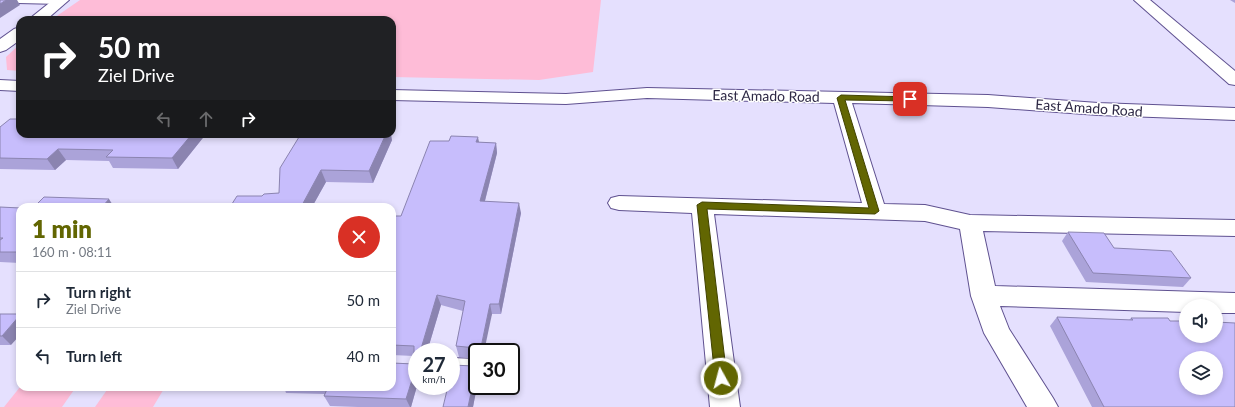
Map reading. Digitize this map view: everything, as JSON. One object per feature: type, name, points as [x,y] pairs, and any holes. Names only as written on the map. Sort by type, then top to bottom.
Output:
[{"type":"street","points":[[41,16],[62,0]]},
{"type":"street","points":[[1141,0],[1235,80]]},
{"type":"street","points":[[0,47],[16,35]]},
{"type":"street","points":[[0,85],[16,86]]},
{"type":"street","name":"East Amado Road","points":[[396,95],[566,99],[648,93],[988,101],[1098,109],[1235,114]]},
{"type":"street","points":[[841,98],[875,211]]},
{"type":"street","points":[[619,203],[925,213],[970,223],[1235,228]]},
{"type":"street","points":[[702,205],[725,407]]},
{"type":"street","points":[[970,223],[984,296],[997,333],[1043,407]]},
{"type":"street","points":[[984,296],[1235,303]]},
{"type":"lane","points":[[18,0],[62,0]]},
{"type":"shaded area","points":[[80,0],[601,0],[593,72],[539,80],[396,77],[396,16],[57,16]]},
{"type":"shaded area","points":[[16,48],[16,71],[7,70],[6,57]]},
{"type":"shaded area","points":[[17,391],[73,391],[62,407],[4,407]]},
{"type":"shaded area","points":[[106,391],[163,391],[153,407],[95,407]]},
{"type":"building","points":[[0,0],[6,0],[0,4]]},
{"type":"building","points":[[10,119],[16,119],[16,138],[189,138],[172,158],[106,157],[113,150],[58,149],[47,159],[0,158],[0,127]]},
{"type":"building","points":[[451,136],[478,137],[476,142],[496,143],[480,201],[519,203],[499,304],[490,304],[482,343],[468,343],[468,347],[460,346],[460,343],[457,343],[465,301],[437,295],[423,343],[408,343],[408,346],[396,345],[396,216],[401,216],[430,141],[449,141]]},
{"type":"building","points":[[298,138],[384,138],[369,171],[321,170],[303,203],[233,203],[237,196],[262,196],[264,194],[279,193],[280,168]]},
{"type":"building","points":[[44,197],[109,199],[106,203],[38,203]]},
{"type":"building","points":[[0,207],[16,208],[16,252],[0,252],[0,240],[3,238],[0,238]]},
{"type":"building","points":[[1068,232],[1104,233],[1114,248],[1171,251],[1191,278],[1093,273]]},
{"type":"building","points":[[0,314],[16,314],[16,320],[2,336],[0,336]]},
{"type":"building","points":[[1057,317],[1133,320],[1131,318],[1168,318],[1170,321],[1179,321],[1179,343],[1223,343],[1223,322],[1235,323],[1235,407],[1104,407]]},
{"type":"building","points":[[396,363],[408,364],[408,393],[406,399],[324,396],[326,391],[396,391]]},
{"type":"building","points":[[460,365],[468,366],[468,395],[471,395],[468,407],[443,407],[446,395],[460,395]]},
{"type":"route","points":[[721,378],[705,245],[702,205],[875,211],[841,98],[910,99]]}]
